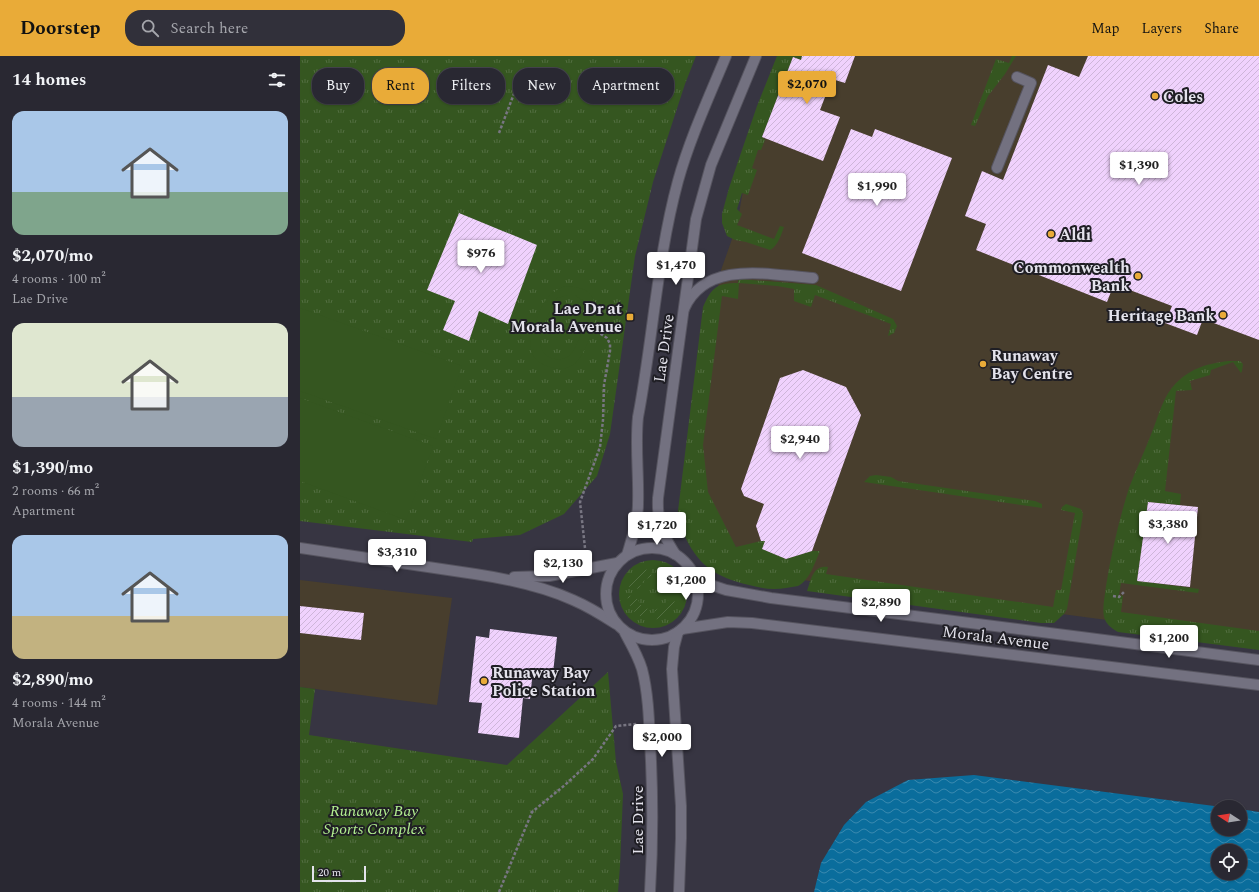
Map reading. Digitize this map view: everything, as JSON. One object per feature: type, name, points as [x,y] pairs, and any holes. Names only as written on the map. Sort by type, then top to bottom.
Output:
[{"type":"main road","name":"Lae Drive","points":[[627,555],[636,521],[638,505],[638,417],[670,213],[678,180],[689,147],[726,56]]},
{"type":"main road","name":"Lae Drive","points":[[675,554],[660,527],[658,498],[696,220],[704,188],[712,165],[756,56]]},
{"type":"main road","points":[[997,168],[1031,83],[1017,77]]},
{"type":"main road","points":[[683,311],[688,299],[705,283],[731,274],[754,273],[813,278]]},
{"type":"main road","points":[[300,548],[498,578],[542,588],[573,600],[616,624]]},
{"type":"main road","points":[[678,892],[681,806],[672,669],[674,647],[680,631],[693,615],[698,598],[696,581],[688,565],[675,554],[663,549],[651,548],[638,550],[627,555],[617,563],[610,574],[606,586],[606,600],[609,612],[616,624],[625,633],[633,637],[652,641],[670,637],[680,631]]},
{"type":"main road","points":[[498,578],[549,576],[617,563]]},
{"type":"main road","name":"Morala Avenue","points":[[693,573],[714,586],[745,594],[771,598],[1081,636],[1259,660]]},
{"type":"main road","name":"Morala Avenue","points":[[680,631],[728,622],[752,623],[1259,686]]},
{"type":"main road","name":"Lae Drive","points":[[625,633],[642,670],[649,722],[653,834],[650,892]]},
{"type":"path","points":[[499,133],[513,96]]},
{"type":"path","points":[[585,548],[580,502],[600,447],[603,420],[604,384],[610,351],[610,344],[607,338],[590,327]]},
{"type":"path","points":[[1114,596],[1119,597],[1125,591]]},
{"type":"path","points":[[499,892],[532,812],[565,786],[593,759],[616,726],[649,722]]},
{"type":"shaded area","name":"Runaway Bay Centre","points":[[789,56],[1259,56],[1259,640],[802,580],[736,547],[700,491],[697,441],[720,273],[737,225],[747,167]]},
{"type":"shaded area","points":[[300,580],[452,598],[437,705],[300,687]]},
{"type":"green space","points":[[300,56],[696,56],[685,84],[653,182],[635,256],[610,434],[597,476],[564,514],[520,535],[473,539],[472,542],[300,521]]},
{"type":"green space","points":[[777,56],[802,56],[801,60],[793,57],[762,137],[765,140],[761,150],[758,150],[752,168],[757,170],[748,195],[742,193],[737,209],[742,214],[737,225],[774,239],[780,226],[784,227],[777,243],[770,250],[735,240],[727,236],[722,223],[722,214],[729,188],[757,106]]},
{"type":"green space","points":[[1012,56],[1016,56],[1005,74],[988,96],[975,126],[971,125],[996,59],[1009,63]]},
{"type":"green space","points":[[738,279],[816,285],[893,319],[897,326],[894,333],[888,336],[891,324],[815,295],[811,307],[794,301],[794,289],[777,286],[739,283],[738,299],[722,296],[703,445],[708,492],[736,547],[765,541],[763,549],[786,559],[812,551],[820,551],[806,580],[798,586],[777,589],[764,588],[737,582],[708,568],[694,553],[688,543],[683,532],[678,511],[703,307],[712,291],[720,285],[738,283]]},
{"type":"green space","points":[[563,287],[575,287],[584,290],[590,294],[594,300],[595,308],[593,326],[582,355],[573,365],[562,369],[545,365],[538,361],[531,350],[530,344],[533,329],[545,301],[557,290]],"holes":[[[575,295],[585,302],[587,308],[586,321],[572,353],[565,358],[551,358],[541,347],[540,340],[544,325],[553,303],[557,298]]]},
{"type":"green space","points":[[300,308],[462,366],[436,439],[300,391]]},
{"type":"green space","points":[[1240,361],[1243,364],[1241,373],[1233,362],[1211,370],[1210,375],[1190,381],[1192,390],[1176,391],[1165,491],[1181,494],[1180,505],[1148,502],[1137,581],[1199,589],[1198,593],[1121,583],[1119,595],[1123,596],[1121,612],[1259,631],[1259,650],[1118,632],[1107,624],[1103,613],[1110,562],[1129,488],[1162,406],[1172,388],[1188,373],[1213,363]]},
{"type":"green space","points":[[300,398],[433,446],[406,520],[300,481]]},
{"type":"green space","points":[[876,475],[891,477],[898,481],[1035,501],[1042,504],[1042,508],[864,482],[870,476]]},
{"type":"green space","points":[[1066,504],[1081,509],[1083,514],[1067,609],[1064,614],[1054,623],[1041,623],[807,591],[811,578],[816,570],[823,567],[828,567],[826,574],[1053,607],[1056,590],[1061,590],[1075,513],[1061,510]]},
{"type":"green space","points":[[653,560],[666,563],[677,570],[684,581],[687,594],[684,607],[677,618],[666,625],[653,628],[640,625],[629,618],[622,607],[619,594],[622,581],[629,570],[640,563]]},
{"type":"green space","points":[[652,568],[651,577],[643,582],[639,589],[629,587],[633,579],[638,574]]},
{"type":"green space","points":[[660,570],[668,574],[673,579],[678,594],[669,592],[664,584],[658,580]]},
{"type":"green space","points":[[627,595],[636,597],[641,605],[648,609],[645,619],[633,610]]},
{"type":"green space","points":[[667,600],[677,602],[668,614],[653,620],[655,610],[664,606]]},
{"type":"green space","name":"Runaway Bay Sports Complex","points":[[608,672],[616,762],[623,794],[618,892],[300,892],[300,687],[315,689],[309,735],[507,765]]},
{"type":"water","points":[[974,775],[1211,806],[1211,836],[1247,836],[1247,810],[1259,812],[1259,892],[814,892],[821,863],[844,825],[866,802],[908,780]]},
{"type":"building","points":[[802,56],[855,56],[845,83],[832,79],[820,110],[840,117],[823,161],[762,137],[793,57],[801,60]]},
{"type":"building","points":[[1088,56],[1259,56],[1259,340],[1203,319],[1197,335],[1165,323],[1172,306],[1114,284],[1107,302],[976,250],[986,224],[965,216],[982,171],[1003,180],[1048,65],[1079,77]]},
{"type":"building","points":[[851,129],[872,137],[875,129],[952,158],[901,291],[802,253]]},
{"type":"building","points":[[459,213],[537,245],[508,324],[479,311],[469,341],[443,330],[455,301],[427,290]]},
{"type":"building","points":[[803,370],[846,387],[861,415],[812,551],[786,559],[762,549],[765,541],[761,541],[756,526],[764,504],[744,496],[741,489],[780,378]]},
{"type":"building","points":[[1148,502],[1198,507],[1190,587],[1137,581]]},
{"type":"building","points":[[300,606],[364,613],[361,640],[300,633]]},
{"type":"building","points":[[490,629],[557,637],[553,673],[533,670],[530,699],[523,698],[519,738],[478,733],[482,703],[469,702],[476,636],[489,638]]},
{"type":"place","name":"Coles","points":[[1155,96]]},
{"type":"place","name":"Aldi","points":[[1051,234]]},
{"type":"place","name":"Commonwealth Bank","points":[[1138,276]]},
{"type":"place","name":"Heritage Bank","points":[[1223,315]]},
{"type":"place","name":"Lae Dr at Morala Avenue","points":[[630,317]]},
{"type":"place","name":"Runaway Bay Centre","points":[[983,364]]},
{"type":"place","name":"Runaway Bay Police Station","points":[[484,681]]}]
